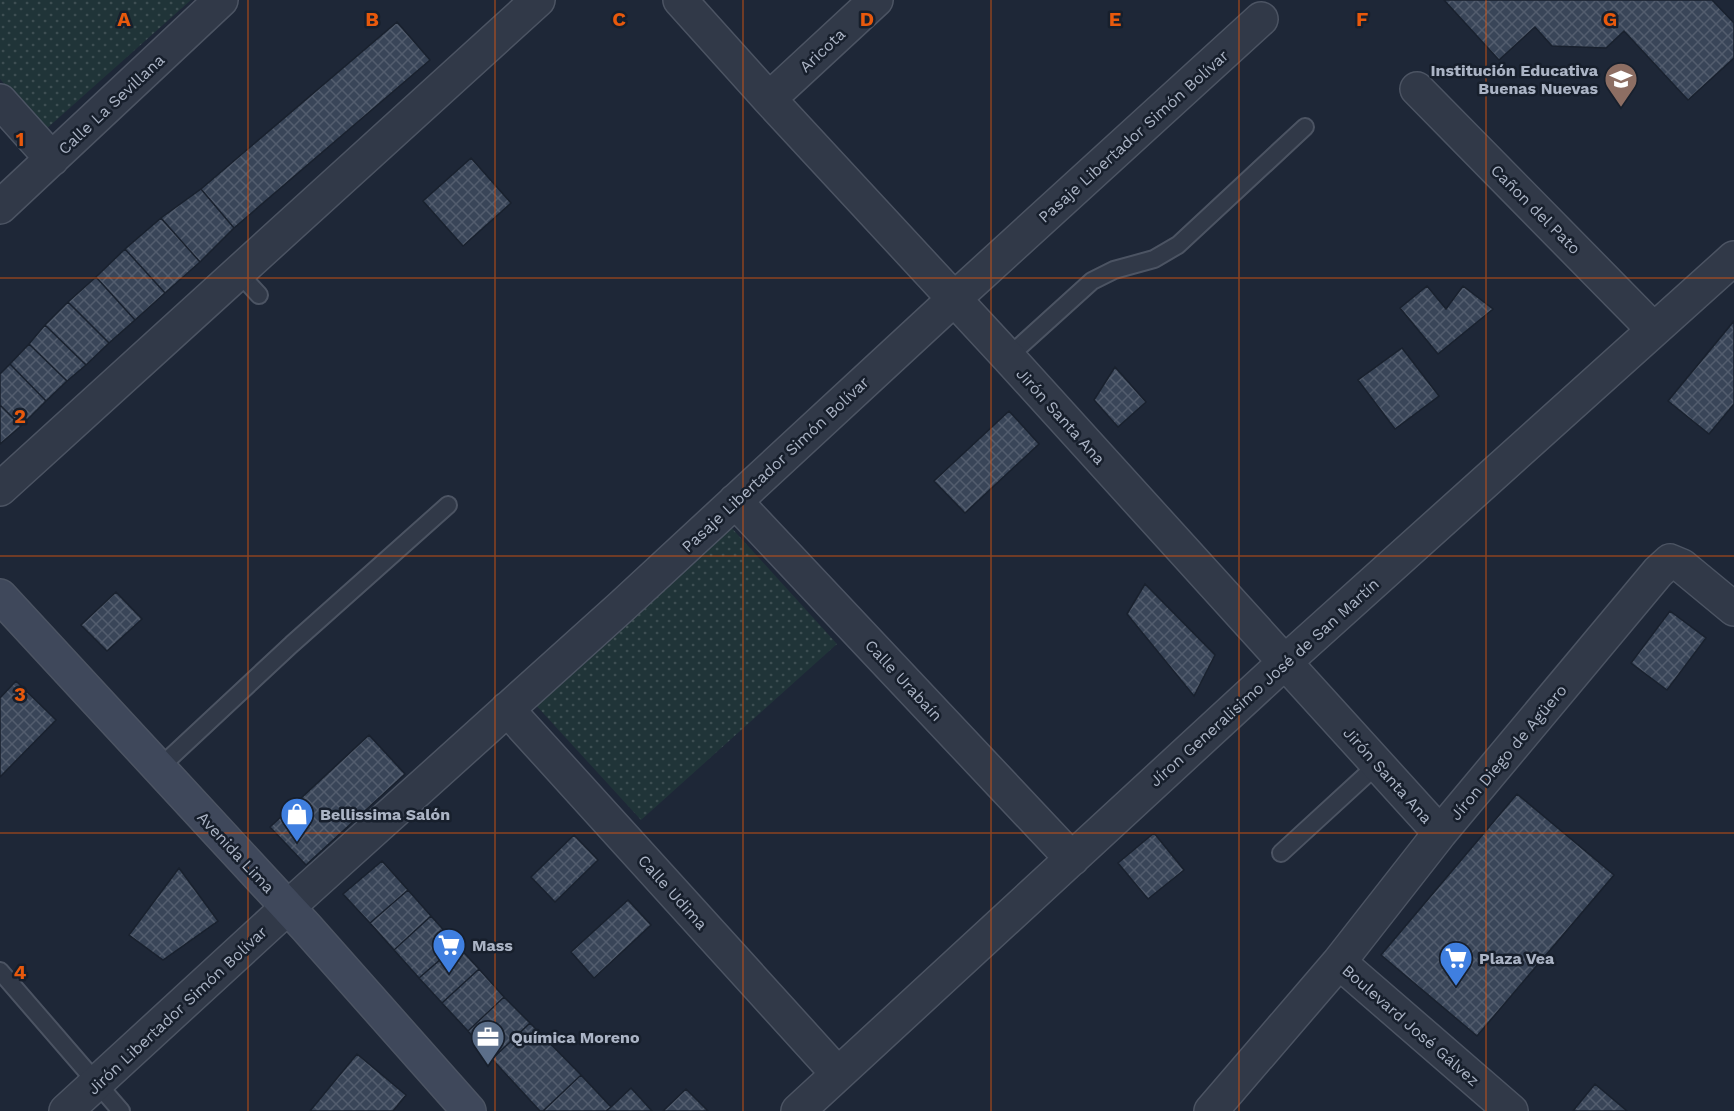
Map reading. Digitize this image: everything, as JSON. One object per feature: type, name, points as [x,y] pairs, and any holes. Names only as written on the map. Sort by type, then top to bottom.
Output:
[{"type":"street","name":"Calle La Sevillana","points":[[0,207],[221,0]]},
{"type":"street","points":[[0,489],[248,284],[538,0]]},
{"type":"street","name":"Jirón Santa Ana","points":[[680,0],[1440,833]]},
{"type":"street","name":"Aricota","points":[[769,99],[876,0]]},
{"type":"street","name":"Pasaje Libertador Simón Bolívar","points":[[287,908],[621,608],[954,299],[1262,19]]},
{"type":"street","name":"Cañon del Pato","points":[[1417,89],[1654,330]]},
{"type":"street","points":[[0,101],[52,159]]},
{"type":"street","name":"Jíron Generalisimo José de San Martín","points":[[798,1111],[1286,662],[1734,258]]},
{"type":"street","name":"Calle Urabaín","points":[[735,501],[1072,859]]},
{"type":"street","name":"Jíron Diego de Agüero","points":[[1211,1111],[1339,962],[1440,833],[1658,572],[1670,561],[1682,566],[1734,609]]},
{"type":"street","name":"Avenida Lima","points":[[0,596],[287,908],[469,1111]]},
{"type":"street","name":"Calle Udima","points":[[507,709],[838,1074]]},
{"type":"street","name":"Jirón Libertador Simón Bolívar","points":[[66,1111],[287,908]]},
{"type":"street","name":"Boulevard José Gálvez","points":[[1339,962],[1511,1111]]},
{"type":"lane","points":[[1008,357],[1092,281],[1114,270],[1154,259],[1178,245],[1305,127]]},
{"type":"lane","points":[[159,768],[292,644],[448,505]]},
{"type":"lane","points":[[1281,853],[1378,764]]},
{"type":"lane","points":[[0,971],[121,1111]]},
{"type":"green space","points":[[0,0],[191,0],[45,130],[0,79]]},
{"type":"green space","points":[[729,525],[837,644],[641,820],[533,702]]},
{"type":"building","points":[[1444,0],[1712,0],[1734,23],[1734,58],[1688,100],[1624,31],[1606,48],[1552,46],[1535,27],[1499,60]]},
{"type":"building","points":[[397,22],[430,60],[234,228],[201,189]]},
{"type":"building","points":[[471,158],[511,203],[463,246],[423,201]]},
{"type":"building","points":[[201,189],[234,228],[200,262],[161,218]]},
{"type":"building","points":[[161,218],[200,262],[165,293],[125,249]]},
{"type":"building","points":[[125,249],[165,293],[135,320],[96,277]]},
{"type":"building","points":[[96,277],[135,320],[109,343],[68,302]]},
{"type":"building","points":[[1427,286],[1446,309],[1463,286],[1493,309],[1438,354],[1400,308]]},
{"type":"building","points":[[68,302],[109,343],[86,365],[45,325]]},
{"type":"building","points":[[1734,321],[1734,404],[1709,434],[1668,401]]},
{"type":"building","points":[[45,325],[86,365],[67,381],[29,344]]},
{"type":"building","points":[[29,344],[67,381],[46,401],[10,364]]},
{"type":"building","points":[[1402,348],[1439,396],[1395,429],[1358,380]]},
{"type":"building","points":[[10,364],[46,401],[21,426],[0,405],[0,374]]},
{"type":"building","points":[[1115,367],[1146,402],[1118,427],[1094,400]]},
{"type":"building","points":[[0,405],[21,426],[0,444]]},
{"type":"building","points":[[1009,411],[1039,444],[965,513],[934,481]]},
{"type":"building","points":[[1145,584],[1215,655],[1194,696],[1127,614]]},
{"type":"building","points":[[116,592],[142,619],[107,651],[81,625]]},
{"type":"building","points":[[1670,611],[1706,638],[1667,690],[1631,663]]},
{"type":"building","points":[[16,681],[56,720],[0,777],[0,698]]},
{"type":"building","points":[[369,735],[405,774],[306,865],[270,827]]},
{"type":"building","points":[[1517,794],[1614,875],[1477,1036],[1381,955]]},
{"type":"building","points":[[1154,833],[1184,870],[1148,899],[1118,863]]},
{"type":"building","points":[[574,835],[598,860],[555,902],[531,877]]},
{"type":"building","points":[[382,861],[408,890],[370,923],[343,894]]},
{"type":"building","points":[[179,868],[218,921],[163,960],[129,935]]},
{"type":"building","points":[[408,890],[431,916],[394,950],[370,923]]},
{"type":"building","points":[[628,900],[651,925],[594,978],[571,952]]},
{"type":"building","points":[[431,916],[457,945],[419,978],[394,950]]},
{"type":"building","name":"Mass","points":[[457,945],[479,969],[442,1003],[419,978]]},
{"type":"building","points":[[479,969],[504,997],[468,1031],[442,1003]]},
{"type":"building","points":[[504,997],[530,1023],[492,1059],[468,1031]]},
{"type":"building","points":[[530,1023],[581,1075],[543,1111],[540,1111],[492,1059]]},
{"type":"building","points":[[357,1054],[406,1095],[393,1111],[310,1111]]},
{"type":"building","points":[[581,1075],[611,1107],[606,1111],[543,1111]]},
{"type":"building","points":[[1595,1084],[1627,1111],[1573,1111]]},
{"type":"building","points":[[631,1088],[652,1111],[606,1111],[611,1107]]},
{"type":"building","points":[[686,1089],[708,1111],[663,1111]]},
{"type":"place","name":"Institución Educativa Buenas Nuevas","points":[[1621,108]]},
{"type":"place","name":"Bellissima Salón","points":[[297,843]]},
{"type":"place","name":"Mass","points":[[449,974]]},
{"type":"place","name":"Plaza Vea","points":[[1456,987]]},
{"type":"place","name":"Química Moreno","points":[[488,1066]]}]
